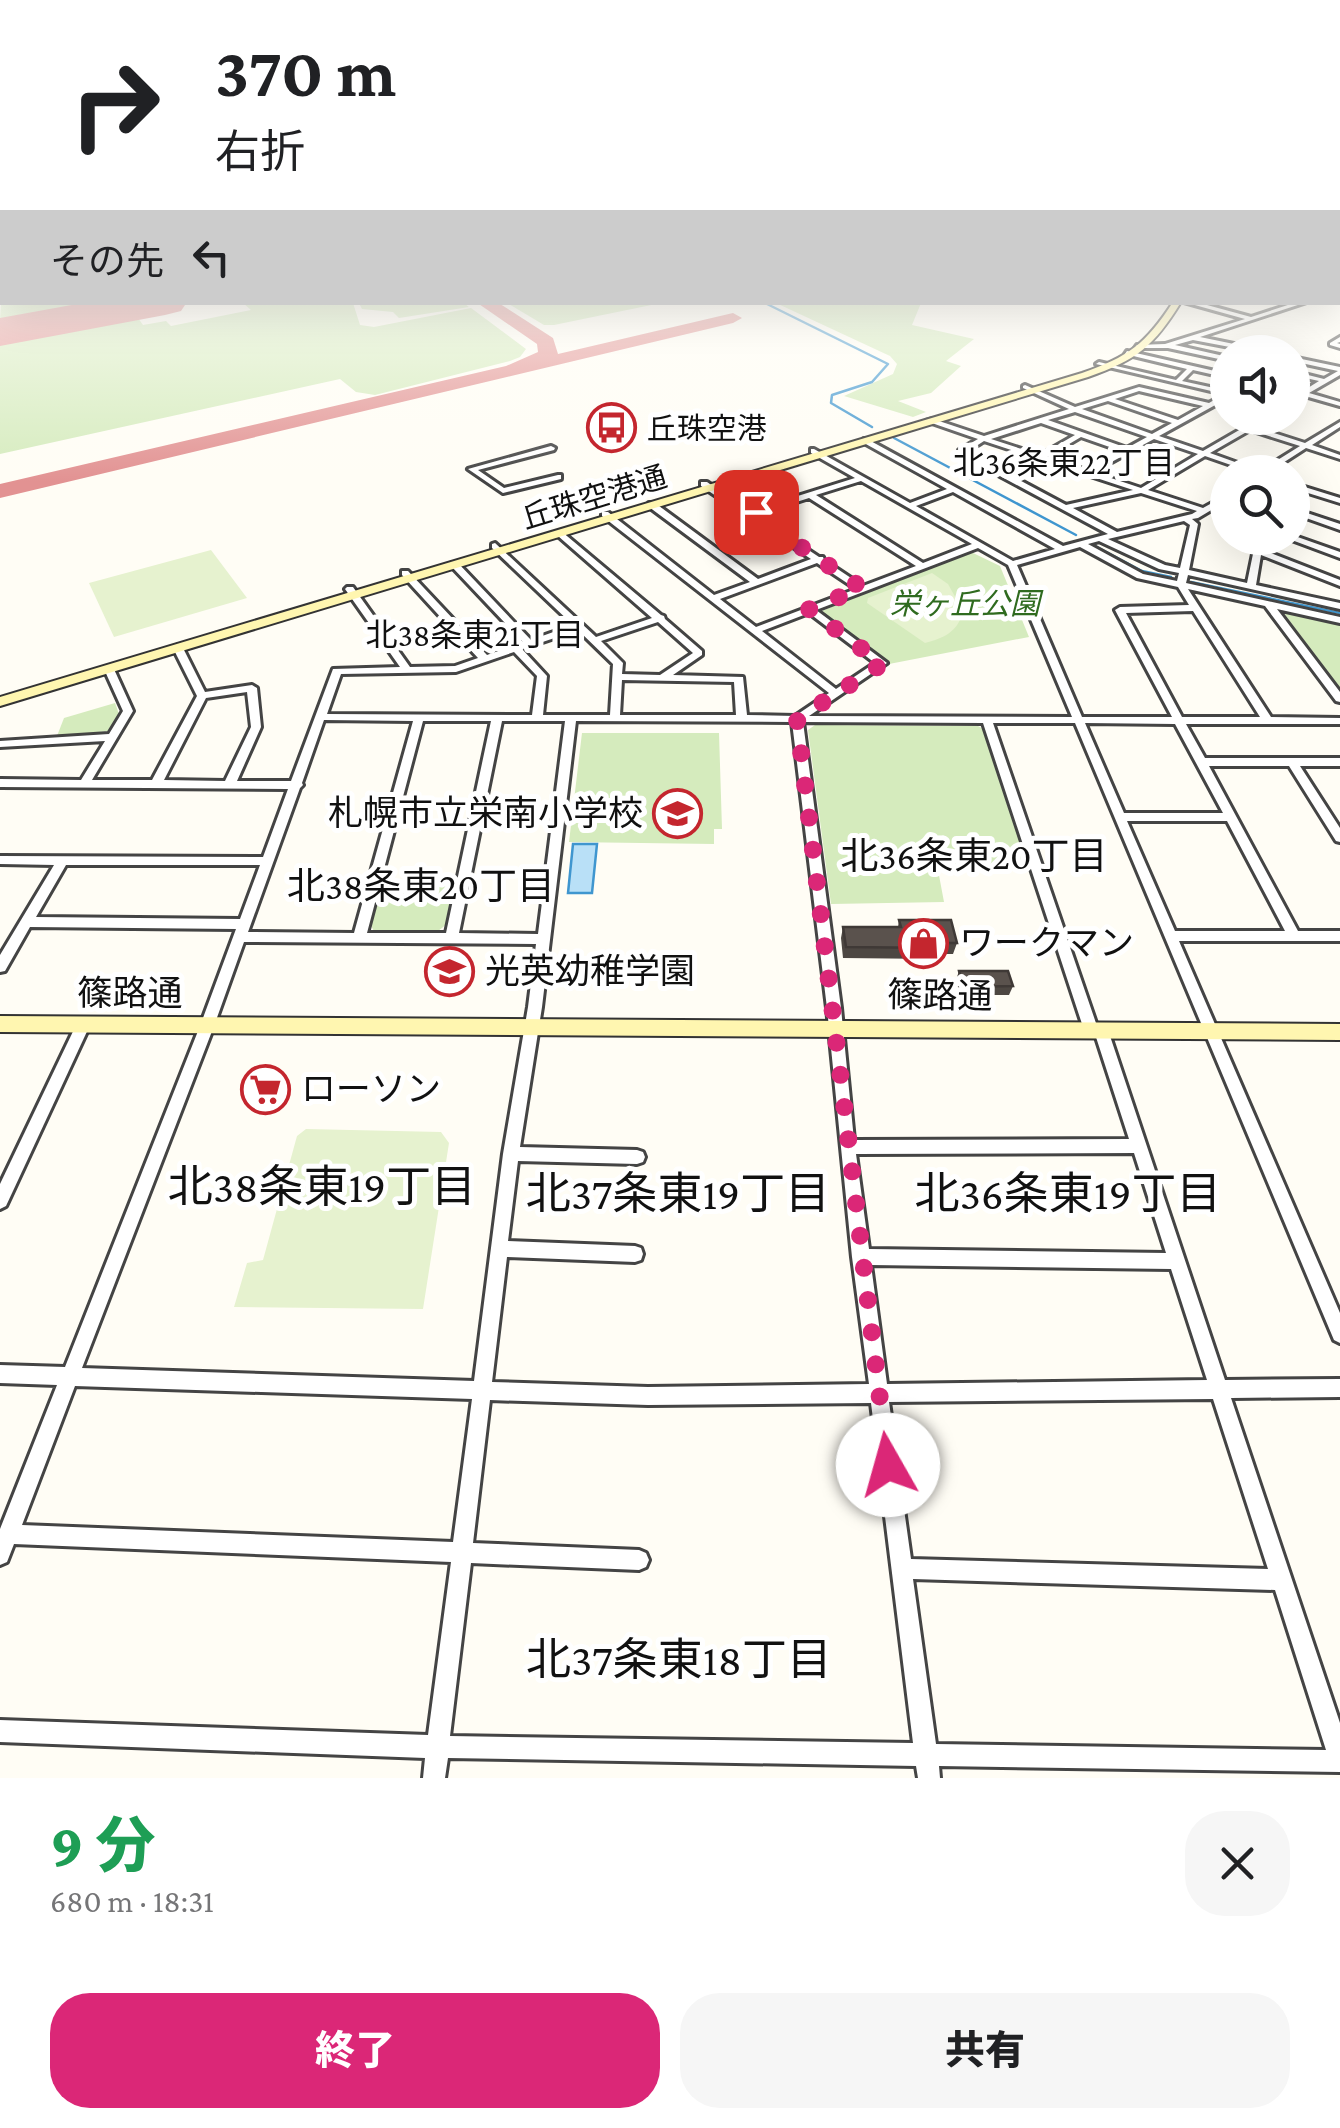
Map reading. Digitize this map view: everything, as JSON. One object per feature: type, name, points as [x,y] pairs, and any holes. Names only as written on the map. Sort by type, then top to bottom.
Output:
[{"type":"main road","points":[[1137,350],[1159,316]]},
{"type":"main road","points":[[1137,350],[1166,316]]},
{"type":"main road","name":"丘珠空港通","points":[[0,694],[608,516],[1104,365],[1137,350]]},
{"type":"main road","name":"丘珠空港通","points":[[818,452],[868,441],[1029,388]]},
{"type":"main road","name":"丘珠空港通","points":[[407,576],[455,566],[498,549],[561,534],[707,486]]},
{"type":"main road","name":"丘珠空港通","points":[[0,702],[352,592]]},
{"type":"main road","name":"篠路通","points":[[0,1024],[1340,1032]]},
{"type":"street","points":[[1240,316],[1252,319]]},
{"type":"street","points":[[1137,350],[1166,346],[1261,316]]},
{"type":"street","points":[[1192,337],[1210,341]]},
{"type":"street","points":[[1166,346],[1210,355]]},
{"type":"street","points":[[1137,350],[1210,372]]},
{"type":"street","points":[[1310,363],[1340,371]]},
{"type":"street","points":[[1104,365],[1210,390]]},
{"type":"street","points":[[1177,382],[1192,367]]},
{"type":"street","points":[[1310,390],[1340,371]]},
{"type":"street","points":[[1310,377],[1326,381]]},
{"type":"street","points":[[1029,388],[1074,409],[1210,456]]},
{"type":"street","points":[[1115,534],[962,452],[983,439],[1139,389],[1209,405]]},
{"type":"street","points":[[1310,396],[1340,404]]},
{"type":"street","points":[[1106,398],[1177,422]]},
{"type":"street","points":[[1086,473],[1209,405]]},
{"type":"street","points":[[1040,420],[1126,450]]},
{"type":"street","points":[[930,421],[1204,511]]},
{"type":"street","points":[[1290,455],[1340,424]]},
{"type":"street","points":[[1040,458],[1081,434]]},
{"type":"street","points":[[1066,507],[1141,491],[1235,435]]},
{"type":"street","points":[[1275,435],[1340,457]]},
{"type":"street","points":[[868,441],[1062,548]]},
{"type":"street","points":[[551,448],[472,468],[503,491],[558,476]]},
{"type":"street","points":[[818,452],[1012,564],[1340,1334]]},
{"type":"street","points":[[752,514],[862,478]]},
{"type":"street","points":[[707,486],[862,588]]},
{"type":"street","points":[[909,506],[954,490]]},
{"type":"street","points":[[1310,491],[1335,500],[1340,491]]},
{"type":"street","points":[[810,496],[922,566]]},
{"type":"street","points":[[652,506],[756,582]]},
{"type":"street","points":[[1012,564],[1080,543],[1186,519],[1210,507]]},
{"type":"street","points":[[608,516],[835,693]]},
{"type":"street","points":[[1310,517],[1340,527]]},
{"type":"street","points":[[1180,585],[1194,524],[1186,519]]},
{"type":"street","points":[[561,534],[699,653],[662,678]]},
{"type":"street","points":[[1100,538],[1137,559],[1340,606]]},
{"type":"street","points":[[1080,543],[1140,576],[1340,620]]},
{"type":"street","points":[[756,630],[978,544]]},
{"type":"street","points":[[1310,544],[1340,555]]},
{"type":"street","points":[[498,549],[618,663],[615,718]]},
{"type":"street","points":[[1250,588],[1256,555]]},
{"type":"street","points":[[1267,555],[1340,583]]},
{"type":"street","points":[[714,598],[820,560]]},
{"type":"street","points":[[455,566],[529,643]]},
{"type":"street","points":[[407,576],[485,659]]},
{"type":"street","points":[[1180,585],[1267,720]]},
{"type":"street","points":[[352,592],[408,670]]},
{"type":"street","points":[[1269,605],[1340,699]]},
{"type":"street","points":[[1195,608],[1120,610],[1294,936]]},
{"type":"street","points":[[797,719],[882,664],[809,609]]},
{"type":"street","points":[[595,640],[661,618]]},
{"type":"street","points":[[0,1555],[207,1026],[337,670],[456,669],[579,626]]},
{"type":"street","points":[[178,648],[202,696]]},
{"type":"street","points":[[516,648],[542,676],[537,718]]},
{"type":"street","points":[[85,783],[128,711],[110,669]]},
{"type":"street","points":[[618,677],[739,679],[742,719]]},
{"type":"street","points":[[202,696],[252,688],[256,727],[229,784]]},
{"type":"street","points":[[156,784],[202,696]]},
{"type":"street","points":[[323,717],[1340,720]]},
{"type":"street","points":[[359,938],[420,718]]},
{"type":"street","points":[[452,938],[497,718]]},
{"type":"street","points":[[434,1778],[511,1154],[571,718]]},
{"type":"street","points":[[797,719],[860,1257],[929,1778]]},
{"type":"street","points":[[0,1731],[438,1747],[1340,1759],[1140,1146],[988,720]]},
{"type":"street","points":[[0,744],[113,737]]},
{"type":"street","points":[[1202,762],[1340,762]]},
{"type":"street","points":[[1292,762],[1340,838]]},
{"type":"street","points":[[0,783],[297,784]]},
{"type":"street","points":[[1119,818],[1229,817]]},
{"type":"street","points":[[0,860],[268,861]]},
{"type":"street","points":[[0,967],[63,860]]},
{"type":"street","points":[[27,922],[359,938],[543,939]]},
{"type":"street","points":[[1170,936],[1340,936]]},
{"type":"street","points":[[0,1201],[83,1025]]},
{"type":"street","points":[[847,1147],[1140,1146]]},
{"type":"street","points":[[511,1154],[637,1157]]},
{"type":"street","points":[[500,1248],[635,1254]]},
{"type":"street","points":[[860,1257],[1178,1260]]},
{"type":"street","points":[[0,1374],[482,1392],[879,1395],[1340,1388]]},
{"type":"street","points":[[8,1534],[639,1560]]},
{"type":"street","points":[[901,1569],[1283,1580]]},
{"type":"green space","points":[[221,316],[357,316],[360,325],[374,327],[430,316],[482,316],[526,349],[510,361],[375,395],[356,392],[340,379],[0,454],[0,343],[138,318],[143,325],[166,321],[171,326]]},
{"type":"green space","points":[[529,316],[598,316],[554,325],[544,325]]},
{"type":"green space","points":[[804,316],[916,316],[912,325],[974,339],[946,361],[961,366],[931,393],[898,401],[926,412],[913,417],[844,396],[893,374],[897,364],[890,356]]},
{"type":"green space","points":[[211,550],[247,598],[114,637],[89,583]]},
{"type":"green space","name":"栄ヶ丘公園","points":[[971,552],[1000,566],[1029,637],[889,664],[819,612]]},
{"type":"green space","points":[[932,573],[948,584],[963,611],[958,624],[944,636],[925,643],[867,603],[868,598]]},
{"type":"green space","points":[[1283,612],[1340,623],[1340,689]]},
{"type":"green space","points":[[115,703],[119,714],[110,731],[57,736],[64,718]]},
{"type":"green space","points":[[815,725],[978,726],[985,730],[1030,870],[938,870],[944,902],[831,904],[808,730]]},
{"type":"green space","points":[[582,733],[719,733],[722,829],[714,829],[714,844],[569,842]]},
{"type":"green space","points":[[382,886],[455,886],[447,924],[438,931],[374,931],[371,926]]},
{"type":"green space","points":[[306,1129],[441,1132],[449,1143],[423,1309],[234,1307],[247,1263],[263,1260],[297,1136]]},
{"type":"water","points":[[573,844],[597,844],[592,893],[568,893]]},
{"type":"building","points":[[899,920],[951,920],[957,943],[937,943],[938,948],[846,947],[843,927],[901,927]]},
{"type":"building","points":[[959,971],[1008,971],[1013,986],[963,987]]},
{"type":"waterway","points":[[791,316],[888,364],[872,382],[832,395],[831,403],[872,427]]},
{"type":"waterway","points":[[894,438],[1076,535]]},
{"type":"waterway","points":[[1095,546],[1142,571],[1171,577]]},
{"type":"waterway","points":[[1191,582],[1340,613]]},
{"type":"taxiway","points":[[0,491],[510,371],[532,365],[548,354],[546,342],[506,316]]},
{"type":"taxiway","points":[[526,367],[733,318]]},
{"type":"runway","points":[[0,332],[88,316]]},
{"type":"place","name":"丘珠空港","points":[[612,428]]},
{"type":"place","name":"札幌市立栄南小学校","points":[[678,813]]},
{"type":"place","name":"ワークマン","points":[[924,943]]},
{"type":"place","name":"光英幼稚学園","points":[[450,971]]},
{"type":"place","name":"ローソン","points":[[266,1089]]},
{"type":"district","name":"北36条東22丁目","points":[[1064,463]]},
{"type":"district","name":"北38条東21丁目","points":[[475,635]]},
{"type":"district","name":"北36条東20丁目","points":[[974,856]]},
{"type":"district","name":"北38条東20丁目","points":[[421,886]]},
{"type":"district","name":"北38条東19丁目","points":[[322,1187]]},
{"type":"district","name":"北37条東19丁目","points":[[678,1194]]},
{"type":"district","name":"北36条東19丁目","points":[[1068,1194]]},
{"type":"district","name":"北37条東18丁目","points":[[679,1660]]},
{"type":"route","points":[[756,512],[752,514],[862,588],[809,609],[882,664],[797,719],[888,1465]]}]
